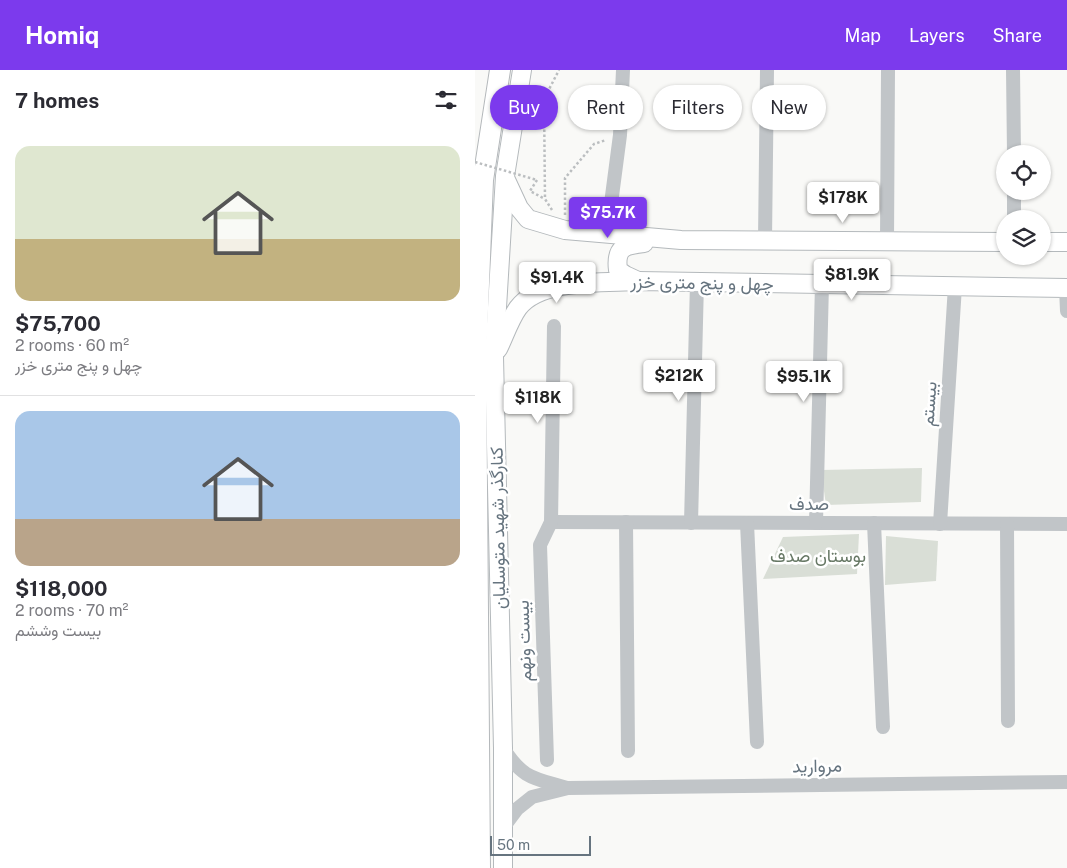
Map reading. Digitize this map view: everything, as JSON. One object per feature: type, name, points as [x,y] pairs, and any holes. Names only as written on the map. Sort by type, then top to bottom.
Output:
[{"type":"highway","points":[[480,868],[475,360],[483,180],[500,70]]},
{"type":"main road","name":"کنارگذر شهید متوسلیان","points":[[503,868],[503,748],[495,357],[505,176],[522,70]]},
{"type":"main road","points":[[505,176],[519,208],[528,219],[565,230],[681,240],[996,242]]},
{"type":"main road","points":[[638,281],[618,270],[617,261],[620,250],[627,245],[681,240]]},
{"type":"main road","points":[[1051,242],[1067,242]]},
{"type":"main road","name":"چهل و پنج متری خزر","points":[[495,357],[518,308],[535,293],[573,284],[638,281],[1066,288]]},
{"type":"street","points":[[607,234],[619,135],[623,70]]},
{"type":"street","points":[[765,240],[767,70]]},
{"type":"street","points":[[887,241],[888,70]]},
{"type":"street","points":[[1013,70],[1013,145]]},
{"type":"street","points":[[691,523],[697,282]]},
{"type":"street","points":[[816,523],[822,284]]},
{"type":"street","name":"بیستم","points":[[940,524],[955,286]]},
{"type":"street","points":[[1066,288],[1067,311]]},
{"type":"street","points":[[551,522],[554,326]]},
{"type":"street","name":"صدف","points":[[551,522],[1067,524]]},
{"type":"street","name":"بیست ونهم","points":[[547,760],[540,544],[551,522]]},
{"type":"street","points":[[626,522],[628,751]]},
{"type":"street","points":[[747,523],[757,742]]},
{"type":"street","points":[[874,523],[883,727]]},
{"type":"street","points":[[1007,524],[1008,721]]},
{"type":"street","points":[[503,748],[513,764],[528,776],[568,788]]},
{"type":"street","name":"مروارید","points":[[568,788],[1067,782]]},
{"type":"street","points":[[502,829],[517,809],[532,797],[568,788]]},
{"type":"path","points":[[545,199],[544,99],[559,70]]},
{"type":"path","points":[[565,230],[565,178],[594,144],[619,135]]},
{"type":"path","points":[[475,162],[537,180],[530,192],[545,199],[565,230]]},
{"type":"green space","points":[[922,468],[921,502],[826,505],[821,470]]},
{"type":"green space","name":"بوستان صدف","points":[[859,534],[857,574],[763,579],[783,537]]},
{"type":"green space","points":[[886,536],[938,541],[936,581],[885,585]]}]
